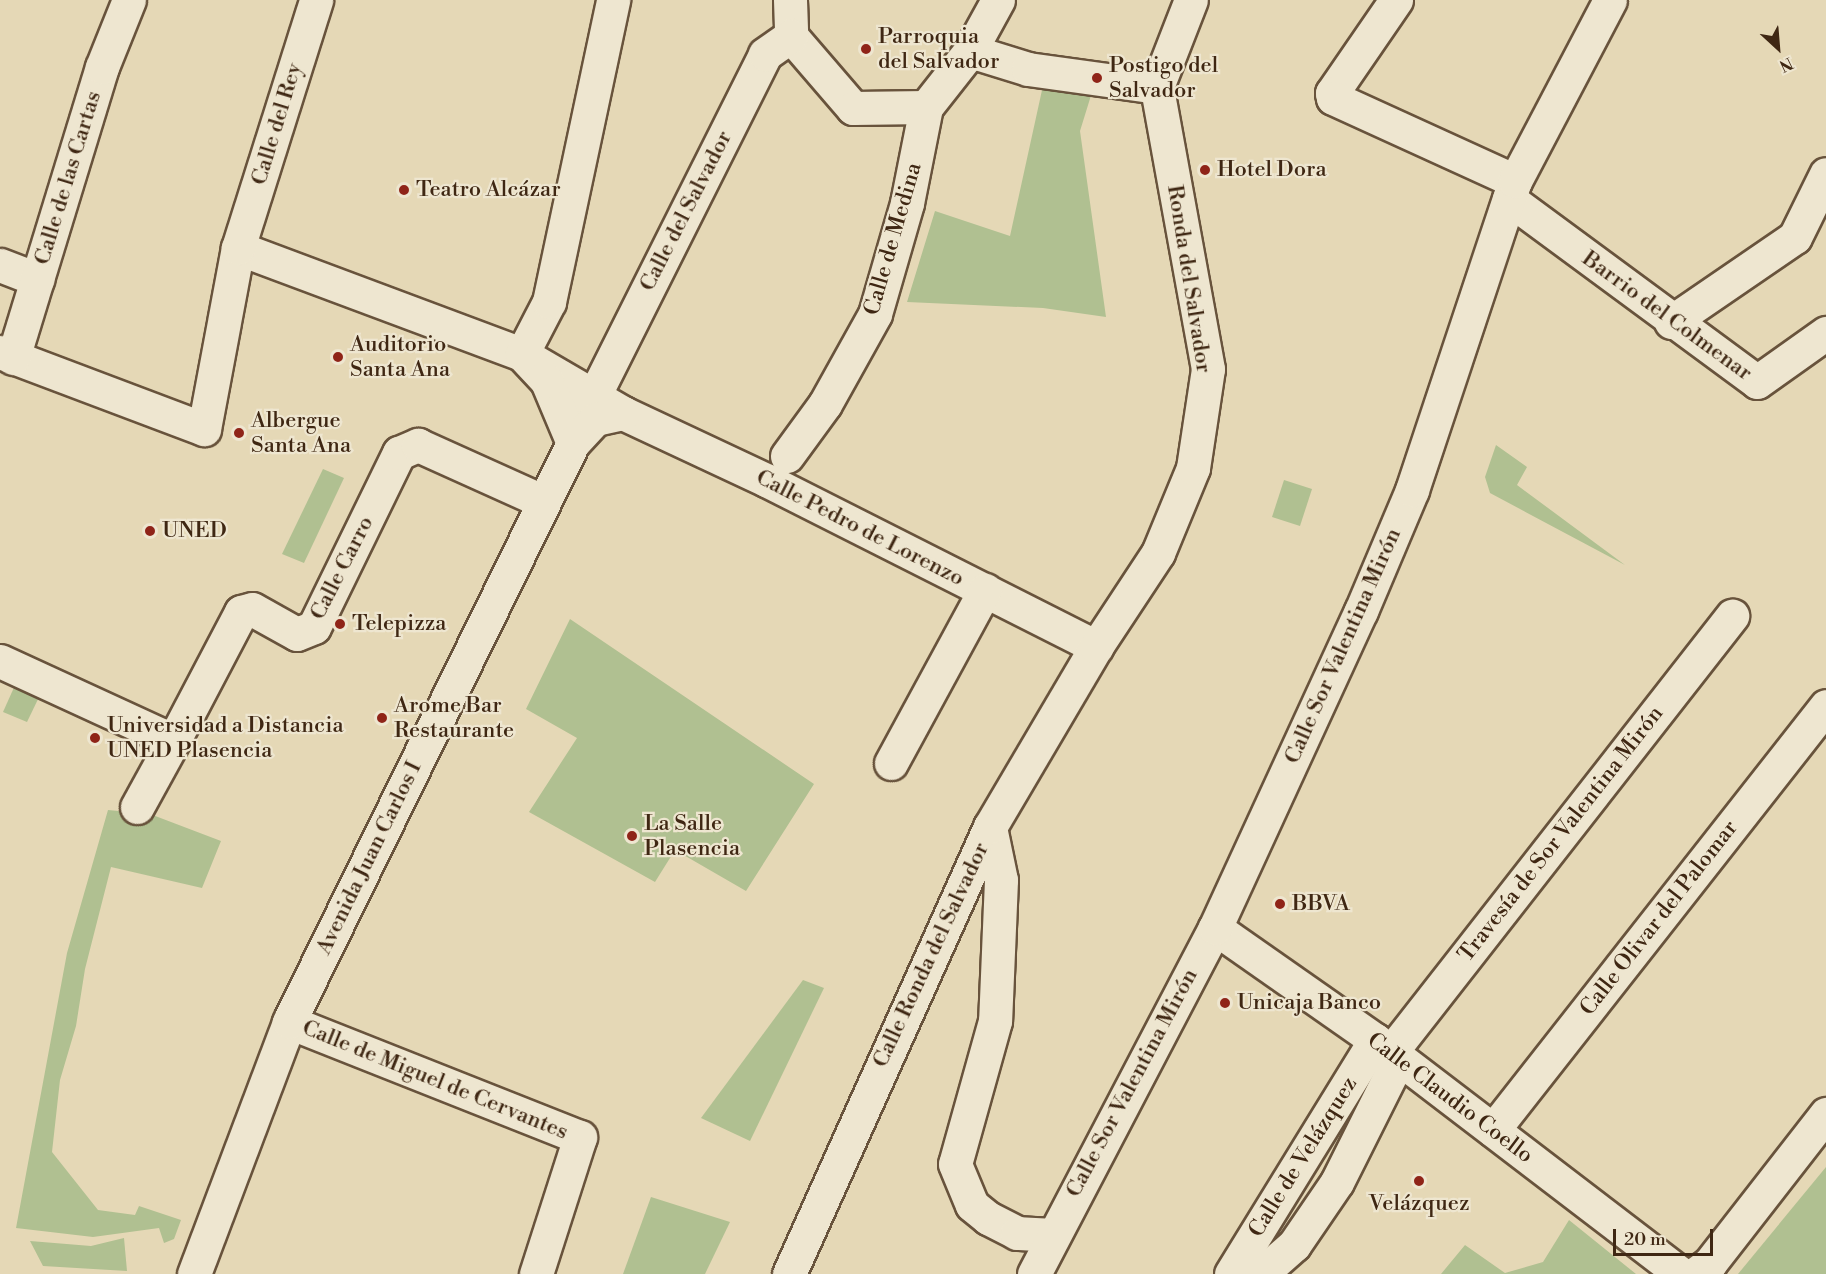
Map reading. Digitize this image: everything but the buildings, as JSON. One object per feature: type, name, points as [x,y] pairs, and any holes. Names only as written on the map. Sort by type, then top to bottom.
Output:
[{"type":"street","name":"Calle de las Cartas","points":[[6,355],[37,279],[102,67],[129,0]]},
{"type":"street","name":"Calle del Rey","points":[[6,355],[204,429],[238,248],[316,0]]},
{"type":"street","points":[[573,443],[547,381],[522,354],[549,302],[613,0]]},
{"type":"street","points":[[790,0],[790,36],[853,108],[926,107],[970,51],[998,0]]},
{"type":"street","points":[[970,51],[1028,69],[1157,87],[1191,0]]},
{"type":"street","name":"Barrio del Colmenar","points":[[1396,0],[1332,93],[1333,98],[1512,190],[1671,322],[1757,382],[1826,333]]},
{"type":"street","name":"Calle Sor Valentina Mirón","points":[[1034,1274],[1052,1235],[1215,928],[1361,611],[1412,490],[1512,190],[1610,0]]},
{"type":"street","name":"Calle del Salvador","points":[[573,443],[592,395],[765,54],[790,36]]},
{"type":"street","name":"Ronda del Salvador","points":[[1096,648],[1158,553],[1193,468],[1208,369],[1157,87]]},
{"type":"street","name":"Calle de Medina","points":[[787,456],[825,404],[875,314],[908,203],[926,107]]},
{"type":"street","points":[[1671,322],[1795,237],[1826,174]]},
{"type":"street","name":"Calle Pedro de Lorenzo","points":[[238,248],[522,354],[623,412],[985,590],[1096,648]]},
{"type":"street","points":[[0,265],[37,279]]},
{"type":"street","name":"Avenida Juan Carlos I","points":[[194,1274],[289,1022],[573,443],[595,419],[623,412]]},
{"type":"street","name":"Calle Carro","points":[[137,807],[241,612],[252,609],[297,634],[314,627],[399,453],[418,445],[544,502]]},
{"type":"street","points":[[891,763],[985,590]]},
{"type":"street","name":"Travesía de Sor Valentina Mirón","points":[[1388,1050],[1732,616]]},
{"type":"street","name":"Calle Ronda del Salvador","points":[[789,1274],[990,827],[1096,648]]},
{"type":"street","points":[[0,662],[165,737],[176,736]]},
{"type":"street","name":"Calle Olivar del Palomar","points":[[1493,1130],[1826,706]]},
{"type":"street","points":[[990,827],[1001,880],[995,1021],[955,1164],[972,1205],[988,1218],[1017,1233],[1052,1235]]},
{"type":"street","name":"Calle Claudio Coello","points":[[1215,928],[1388,1050],[1681,1274]]},
{"type":"street","name":"Calle de Miguel de Cervantes","points":[[289,1022],[580,1137],[536,1274]]},
{"type":"street","points":[[1261,1274],[1294,1245],[1337,1182],[1388,1050]]},
{"type":"street","name":"Calle de Velázquez","points":[[1231,1274],[1388,1050]]},
{"type":"street","points":[[1695,1274],[1710,1263],[1826,1114]]},
{"type":"green space","points":[[1044,81],[1093,89],[1080,131],[1106,317],[1043,308],[907,302],[935,211],[1010,236]]},
{"type":"green space","points":[[1496,445],[1527,467],[1517,485],[1625,565],[1490,493],[1485,477]]},
{"type":"green space","points":[[323,469],[344,478],[304,563],[282,554]]},
{"type":"green space","points":[[1284,480],[1312,489],[1300,526],[1272,517]]},
{"type":"green space","points":[[570,619],[814,784],[746,891],[675,850],[655,882],[529,812],[577,738],[526,709]]},
{"type":"green space","points":[[16,683],[41,693],[27,722],[3,712]]},
{"type":"green space","points":[[108,810],[150,814],[221,841],[202,888],[111,867],[85,969],[76,1026],[60,1080],[52,1152],[98,1210],[135,1215],[139,1206],[181,1220],[174,1239],[164,1243],[159,1228],[93,1237],[16,1228],[67,953]]},
{"type":"green space","points":[[803,980],[824,988],[750,1141],[701,1118]]},
{"type":"green space","points":[[1826,1167],[1826,1274],[1738,1274]]},
{"type":"green space","points":[[651,1197],[730,1222],[705,1274],[623,1274]]},
{"type":"green space","points":[[1569,1220],[1636,1274],[1441,1274],[1465,1245],[1505,1273],[1543,1262]]},
{"type":"green space","points":[[124,1238],[127,1271],[43,1266],[30,1241],[91,1246]]},
{"type":"place","name":"Parroquia del Salvador","points":[[866,49]]},
{"type":"place","name":"Postigo del Salvador","points":[[1097,78]]},
{"type":"place","name":"Hotel Dora","points":[[1205,170]]},
{"type":"place","name":"Teatro Alcázar","points":[[404,190]]},
{"type":"place","name":"Auditorio Santa Ana","points":[[338,357]]},
{"type":"place","name":"Albergue Santa Ana","points":[[239,433]]},
{"type":"place","name":"UNED","points":[[150,531]]},
{"type":"place","name":"Telepizza","points":[[340,624]]},
{"type":"place","name":"Arome Bar Restaurante","points":[[382,718]]},
{"type":"place","name":"Universidad a Distancia UNED Plasencia","points":[[95,738]]},
{"type":"place","name":"La Salle Plasencia","points":[[632,836]]},
{"type":"place","name":"BBVA","points":[[1280,904]]},
{"type":"place","name":"Unicaja Banco","points":[[1225,1003]]},
{"type":"place","name":"Velázquez","points":[[1419,1181]]}]
